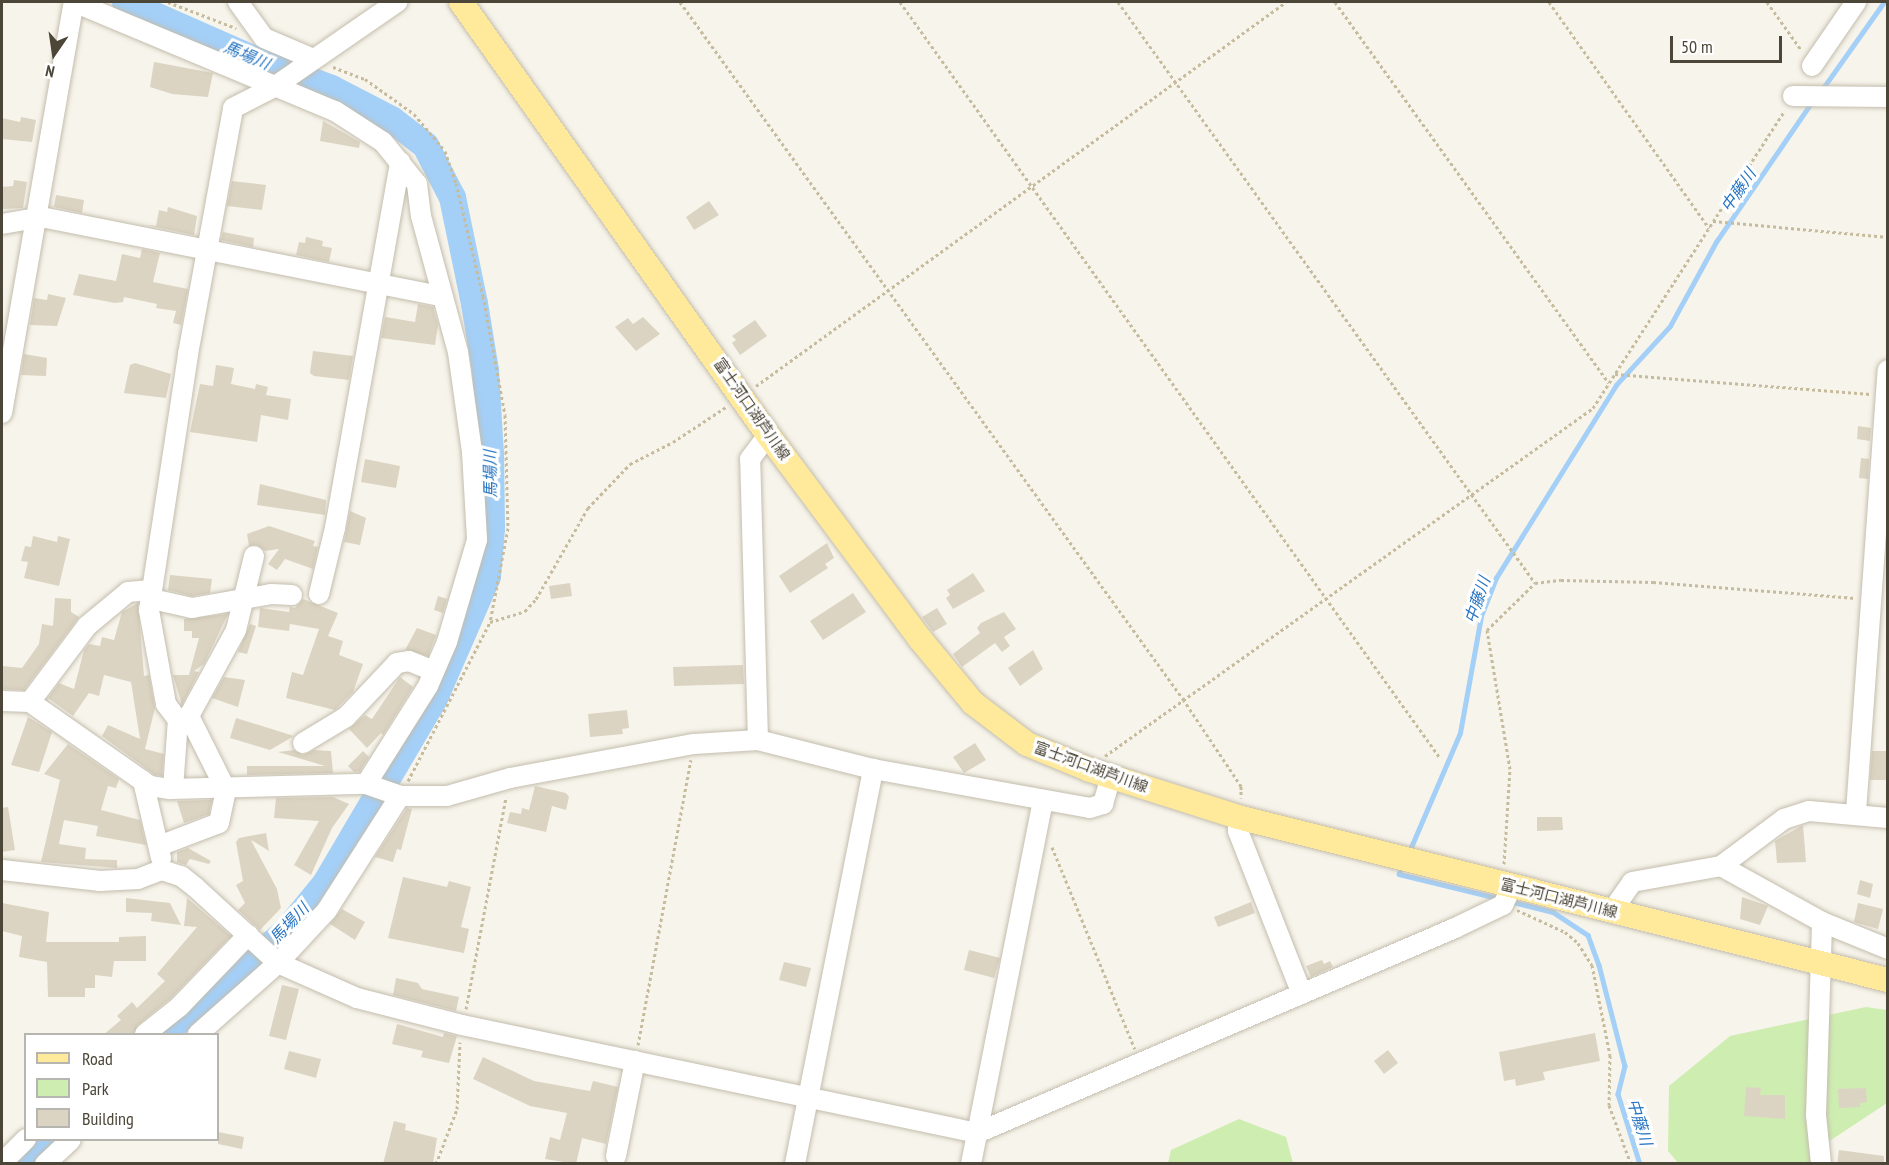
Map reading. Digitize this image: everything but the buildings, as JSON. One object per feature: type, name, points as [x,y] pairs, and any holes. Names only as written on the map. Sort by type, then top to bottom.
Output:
[{"type":"main road","name":"富士河口湖芦川線","points":[[461,2],[768,435],[920,639],[973,703],[1027,744],[1101,773],[1238,817],[1506,891],[1612,911],[1887,980]]},
{"type":"street","points":[[2,413],[74,2],[274,87],[300,93],[335,111],[383,142],[417,184],[441,296],[458,352],[478,525],[475,557],[434,671],[403,730],[366,784]]},
{"type":"street","points":[[238,2],[264,38],[311,58]]},
{"type":"street","points":[[159,846],[219,823],[226,790],[184,718],[166,704],[149,610],[206,252],[233,108],[274,87],[311,58],[397,2]]},
{"type":"street","points":[[1812,66],[1856,2]]},
{"type":"street","points":[[1793,96],[1887,98]]},
{"type":"street","points":[[319,594],[335,528],[376,285],[400,162]]},
{"type":"street","points":[[2,224],[35,220],[41,217],[206,252],[441,296]]},
{"type":"street","points":[[1856,812],[1871,599],[1884,463],[1887,370]]},
{"type":"street","points":[[758,740],[750,459],[768,435]]},
{"type":"street","points":[[173,789],[184,718],[236,630],[254,556]]},
{"type":"street","points":[[30,702],[87,626],[128,592],[152,594],[192,608],[244,601],[272,594],[292,596]]},
{"type":"street","points":[[303,743],[346,717],[397,663],[409,661],[434,671]]},
{"type":"street","points":[[2,701],[30,702],[96,752],[150,786],[173,789],[226,790],[366,784],[397,795],[447,796],[510,778],[694,744],[758,740],[873,768],[1043,802],[1090,808],[1103,804],[1101,773]]},
{"type":"street","points":[[795,1164],[873,768]]},
{"type":"street","points":[[143,781],[159,846],[162,870]]},
{"type":"street","points":[[200,1033],[278,963],[327,910],[397,795]]},
{"type":"street","points":[[971,1164],[1043,802]]},
{"type":"street","points":[[1612,911],[1632,882],[1721,866],[1784,819],[1809,811],[1856,812],[1887,818]]},
{"type":"street","points":[[1238,817],[1238,831],[1302,994]]},
{"type":"street","points":[[1721,866],[1822,922],[1887,949]]},
{"type":"street","points":[[2,870],[100,881],[138,879],[162,870],[181,876],[278,963],[357,998],[462,1025],[977,1133],[1302,994],[1506,891]]},
{"type":"street","points":[[1821,1164],[1816,1115],[1822,922]]},
{"type":"street","points":[[147,1033],[179,1007],[248,935]]},
{"type":"street","points":[[616,1155],[635,1061]]},
{"type":"street","points":[[2,1163],[24,1141]]},
{"type":"street","points":[[45,1164],[69,1141]]},
{"type":"path","points":[[168,2],[264,38]]},
{"type":"path","points":[[680,2],[1183,699],[1241,786],[1238,817]]},
{"type":"path","points":[[900,2],[1328,597],[1440,758]]},
{"type":"path","points":[[1118,2],[1535,583]]},
{"type":"path","points":[[397,795],[490,622],[525,611],[536,599],[588,508],[630,464],[673,442],[742,396],[1286,2]]},
{"type":"path","points":[[1335,2],[1609,383]]},
{"type":"path","points":[[1549,2],[1709,228]]},
{"type":"path","points":[[1767,2],[1812,66]]},
{"type":"path","points":[[1101,773],[1120,742],[1593,408],[1793,96]]},
{"type":"path","points":[[1713,221],[1887,237]]},
{"type":"path","points":[[1615,374],[1886,395]]},
{"type":"path","points":[[1631,1164],[1609,1105],[1610,1055],[1592,965],[1578,943],[1506,891],[1510,769],[1487,630],[1535,583],[1561,580],[1653,582],[1871,599]]},
{"type":"path","points":[[635,1061],[666,908],[694,744]]},
{"type":"path","points":[[436,1164],[457,1109],[462,1025],[510,778]]},
{"type":"path","points":[[1051,844],[1140,1064]]},
{"type":"green space","points":[[1866,1007],[1887,1010],[1887,1103],[1828,1142],[1825,1163],[1678,1163],[1668,1151],[1669,1086],[1730,1036]]},
{"type":"green space","points":[[1239,1119],[1286,1137],[1293,1163],[1168,1163],[1171,1150]]},
{"type":"waterway","name":"馬場川","points":[[125,2],[252,58],[331,88],[391,119],[425,145],[452,197],[485,370],[490,453],[491,528],[487,576],[434,698],[325,883],[285,932],[163,1033]]},
{"type":"waterway","name":"中藤川","points":[[1821,91],[1884,2]]},
{"type":"waterway","name":"中藤川","points":[[1409,852],[1460,733],[1481,616],[1496,578],[1616,385],[1670,326],[1716,242],[1812,102]]},
{"type":"waterway","name":"中藤川","points":[[1404,865],[1399,874],[1501,899]]},
{"type":"waterway","name":"中藤川","points":[[1509,901],[1553,912],[1588,935],[1599,965],[1625,1066],[1618,1094],[1640,1164]]},
{"type":"waterway","name":"馬場川","points":[[29,1164],[50,1141]]}]
